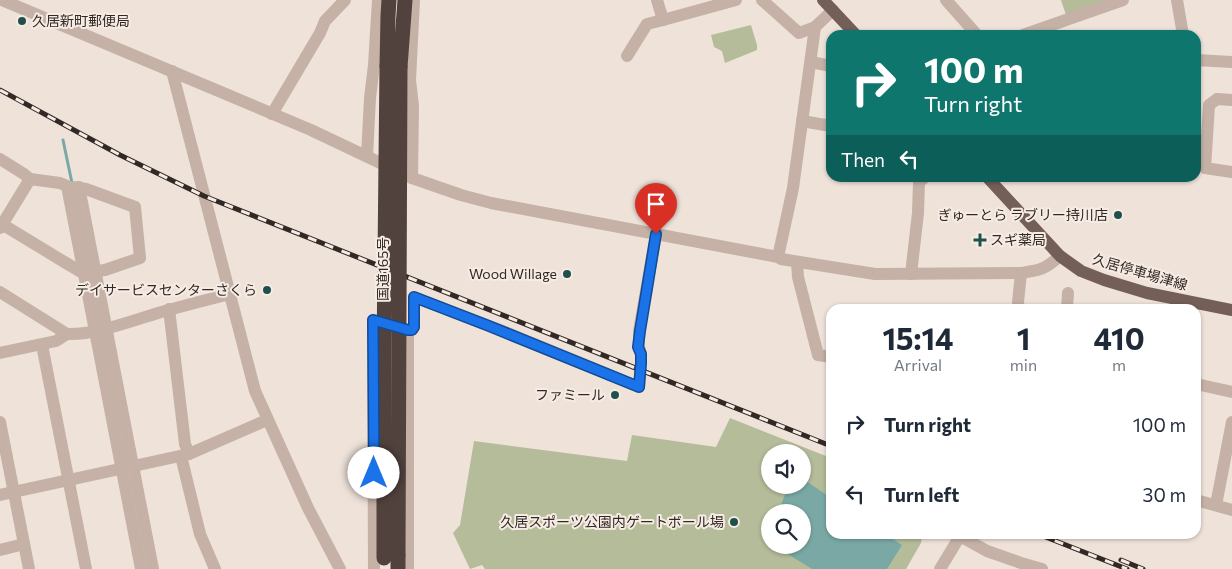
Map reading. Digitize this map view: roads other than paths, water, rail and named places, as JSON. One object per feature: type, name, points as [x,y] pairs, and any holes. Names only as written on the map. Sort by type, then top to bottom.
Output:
[{"type":"highway","name":"国道165号","points":[[388,564],[384,344],[394,66],[389,0]]},
{"type":"highway","name":"国道165号","points":[[394,66],[404,0]]},
{"type":"main road","points":[[823,0],[851,30]]},
{"type":"main road","name":"久居停車場津線","points":[[992,182],[1060,256],[1081,271],[1177,304]]},
{"type":"main road","name":"久居停車場津線","points":[[1201,307],[1232,310]]},
{"type":"street","points":[[2,0],[311,130],[412,178],[490,204],[797,262],[875,274],[1021,273],[1041,270],[1060,256]]},
{"type":"street","points":[[272,114],[320,33],[325,21],[345,0]]},
{"type":"street","points":[[367,156],[378,0]]},
{"type":"street","points":[[412,178],[410,80],[414,0]]},
{"type":"street","points":[[657,0],[662,20]]},
{"type":"street","points":[[627,56],[647,24],[736,0]]},
{"type":"street","points":[[762,0],[799,33],[815,27],[833,10]]},
{"type":"street","points":[[946,0],[973,30]]},
{"type":"street","points":[[1036,30],[1123,0]]},
{"type":"street","points":[[1177,0],[1182,30]]},
{"type":"street","points":[[778,257],[793,188],[815,27]]},
{"type":"street","points":[[1201,60],[1232,62]]},
{"type":"street","points":[[811,62],[826,65]]},
{"type":"street","points":[[172,71],[255,391],[308,508],[340,569]]},
{"type":"street","points":[[1232,100],[1217,98],[1209,105],[1205,168],[1232,172]]},
{"type":"street","points":[[802,121],[826,125]]},
{"type":"street","points":[[0,159],[30,179],[73,187],[135,207],[140,258],[105,270],[89,272],[66,263],[1,225],[30,179]]},
{"type":"street","points":[[911,274],[918,213],[919,182]]},
{"type":"street","points":[[73,187],[127,468],[141,569]]},
{"type":"street","points":[[388,564],[373,320],[412,330],[414,327],[414,297],[639,387],[641,354],[638,347],[656,234]]},
{"type":"street","points":[[797,262],[798,277],[818,355],[826,356]]},
{"type":"street","points":[[1018,304],[1021,273]]},
{"type":"street","points":[[0,292],[67,334],[100,329],[230,294]]},
{"type":"street","points":[[1067,304],[1068,293]]},
{"type":"street","points":[[170,310],[185,455],[200,534],[215,569]]},
{"type":"street","points":[[408,330],[408,569]]},
{"type":"street","points":[[0,353],[42,345],[56,341],[67,334]]},
{"type":"street","points":[[42,345],[86,569]]},
{"type":"street","points":[[1201,385],[1232,392]]},
{"type":"street","points":[[0,495],[185,455],[267,420]]},
{"type":"street","points":[[0,422],[29,569]]},
{"type":"street","points":[[1216,505],[1232,422]]},
{"type":"street","points":[[127,468],[153,569]]},
{"type":"street","points":[[1201,501],[1232,510]]},
{"type":"street","points":[[941,569],[958,539]]},
{"type":"street","points":[[965,539],[987,551],[1022,566],[1042,569]]},
{"type":"street","points":[[0,550],[24,544]]},
{"type":"water","points":[[811,484],[826,495],[826,539],[893,539],[902,545],[887,569],[812,569],[788,554],[811,554],[811,504],[781,504],[785,494],[811,494]]},
{"type":"waterway","points":[[63,140],[72,183]]},
{"type":"railway","points":[[0,90],[120,155],[204,196],[826,444]]},
{"type":"railway","points":[[1051,539],[1127,569]]},
{"type":"railway","points":[[1121,560],[1143,569]]},
{"type":"place","name":"久居新町郵便局","points":[[22,21]]},
{"type":"place","name":"ぎゅーとら ラブリー持川店","points":[[1118,215]]},
{"type":"place","name":"スギ薬局","points":[[980,240]]},
{"type":"place","name":"Wood Willage","points":[[567,274]]},
{"type":"place","name":"デイサービスセンターさくら","points":[[267,290]]},
{"type":"place","name":"ファミール","points":[[615,395]]},
{"type":"place","name":"久居スポーツ公園内ゲートボール場","points":[[734,522]]}]
